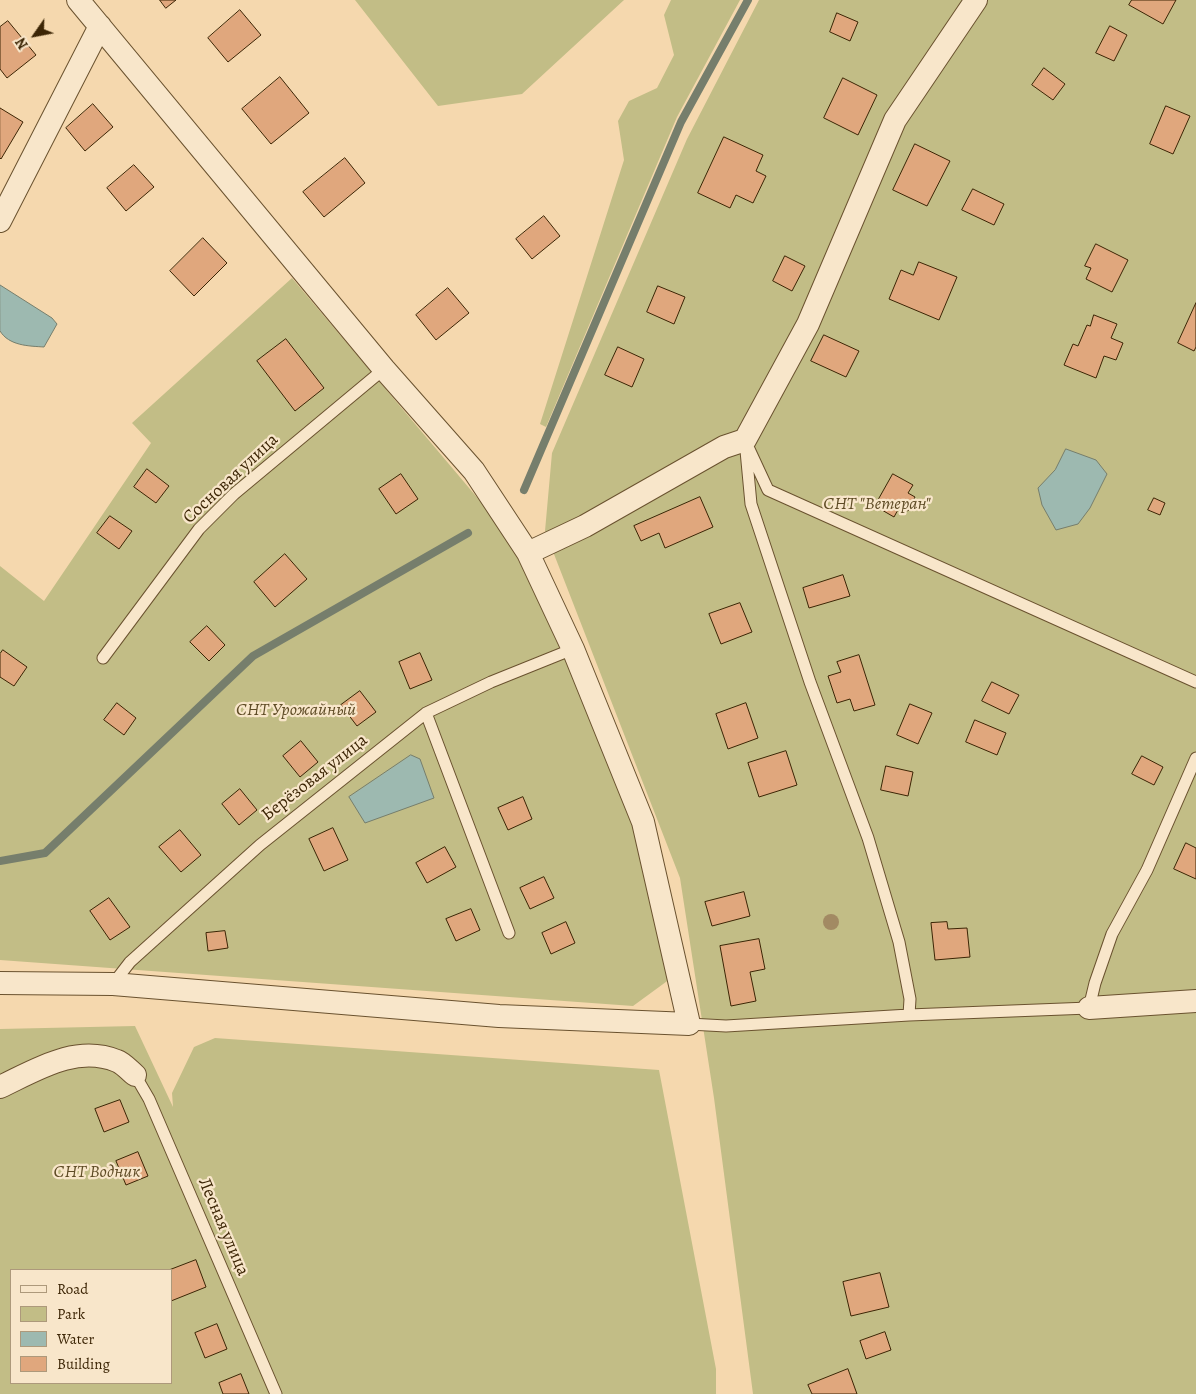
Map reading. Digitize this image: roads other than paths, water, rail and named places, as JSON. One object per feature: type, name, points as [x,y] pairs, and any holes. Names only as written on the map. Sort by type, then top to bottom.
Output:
[{"type":"street","points":[[0,983],[113,984],[499,1016],[689,1024],[642,822],[573,649],[528,554],[474,471],[384,369],[78,0]]},
{"type":"street","points":[[528,554],[585,526],[724,448],[745,440],[808,324],[895,120],[976,0]]},
{"type":"street","points":[[0,221],[100,26]]},
{"type":"street","points":[[1089,1008],[1196,1001]]},
{"type":"street","points":[[0,1087],[59,1059],[83,1055],[118,1061],[135,1075]]},
{"type":"lane","name":"Сосновая улица","points":[[103,658],[199,529],[234,494],[384,369]]},
{"type":"lane","points":[[745,440],[768,490],[1196,682]]},
{"type":"lane","points":[[745,440],[751,504],[810,682],[868,838],[899,942],[910,999],[909,1015]]},
{"type":"lane","name":"Берёзовая улица","points":[[113,984],[130,962],[260,845],[426,713],[491,682],[573,649]]},
{"type":"lane","points":[[426,713],[509,933]]},
{"type":"lane","points":[[689,1024],[726,1026],[909,1015],[1089,1008],[1112,934],[1147,870],[1196,758]]},
{"type":"lane","name":"Лесная улица","points":[[135,1075],[149,1099],[276,1394]]},
{"type":"water","points":[[0,285],[52,318],[57,324],[44,347],[14,342],[9,340],[0,331]]},
{"type":"water","points":[[1066,449],[1096,460],[1107,474],[1090,508],[1078,524],[1056,530],[1042,505],[1038,488],[1055,470]]},
{"type":"water","points":[[411,755],[420,759],[434,798],[365,823],[349,797]]},
{"type":"waterway","points":[[524,490],[681,122],[748,0]]},
{"type":"waterway","points":[[0,861],[45,853],[253,656],[468,533]]},
{"type":"park label","name":"СНТ \"Ветеран\"","points":[[877,505]]},
{"type":"park label","name":"СНТ Урожайный","points":[[296,711]]},
{"type":"park label","name":"СНТ Водник","points":[[97,1173]]}]
